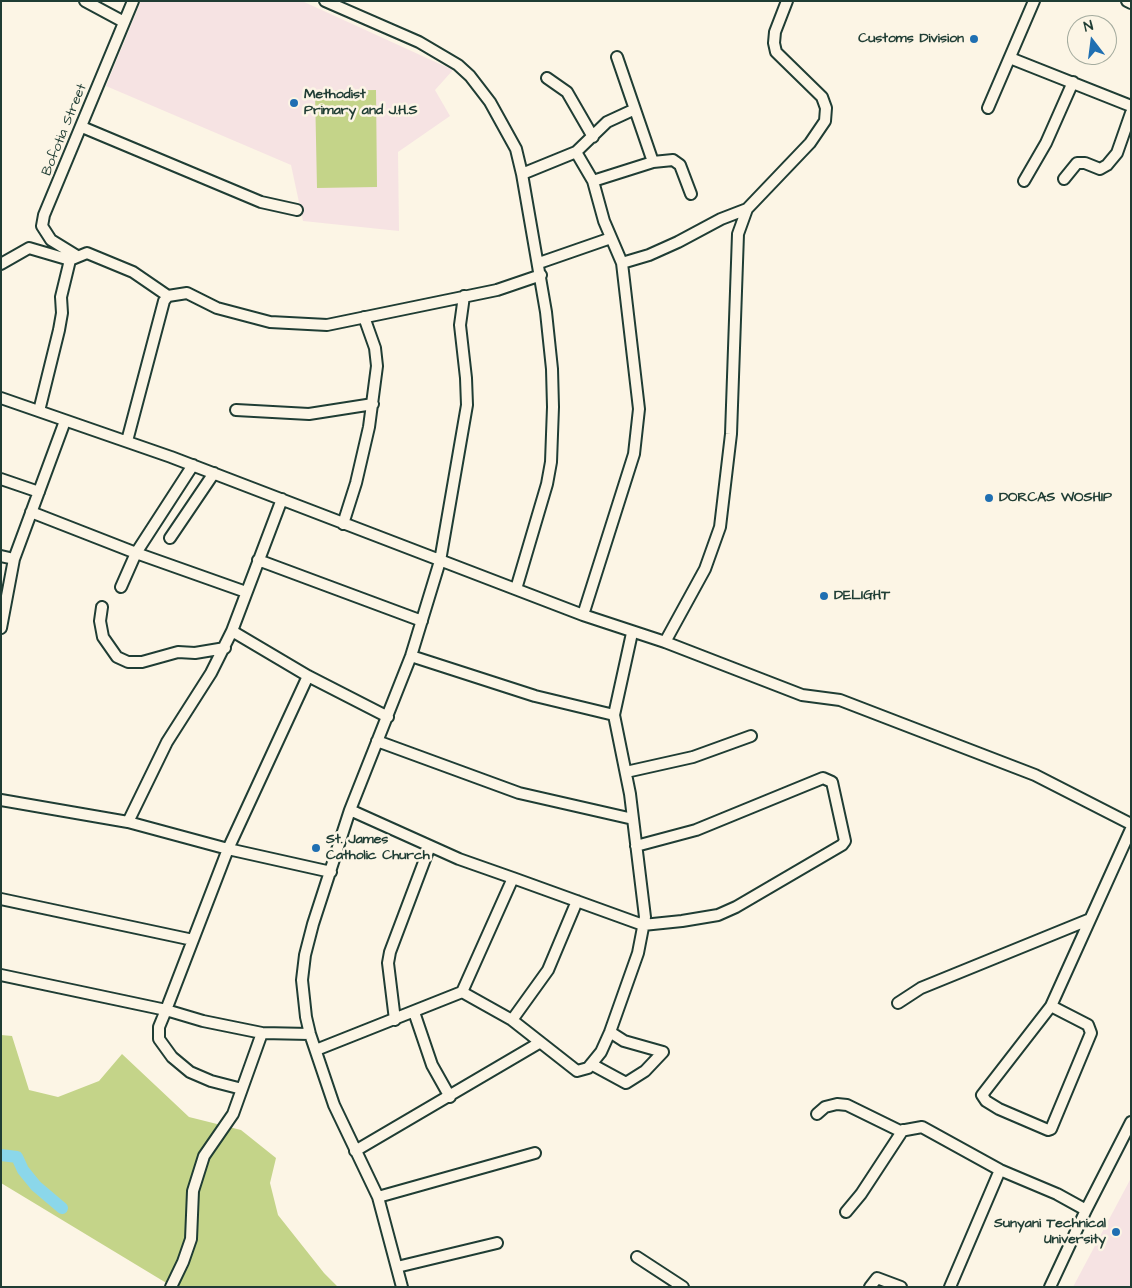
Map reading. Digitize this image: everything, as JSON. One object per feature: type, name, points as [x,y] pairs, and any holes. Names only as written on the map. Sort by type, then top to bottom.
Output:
[{"type":"street","points":[[85,1],[124,22]]},
{"type":"street","name":"Bofotia Street","points":[[73,258],[56,245],[42,226],[44,215],[133,1]]},
{"type":"street","points":[[325,1],[336,4],[419,42],[458,65],[485,96],[505,127],[516,149],[541,275],[552,369],[550,462],[547,484],[516,589]]},
{"type":"street","points":[[665,642],[705,569],[720,527],[731,434],[738,234],[747,209],[810,143],[825,122],[826,108],[822,97],[776,52],[774,43],[775,32],[787,1]]},
{"type":"street","points":[[988,108],[1034,1]]},
{"type":"street","points":[[1127,1],[1131,3]]},
{"type":"street","points":[[617,56],[633,110],[653,162]]},
{"type":"street","points":[[1010,58],[1131,106]]},
{"type":"street","points":[[547,78],[567,92],[593,137]]},
{"type":"street","points":[[1024,181],[1046,143],[1072,82]]},
{"type":"street","points":[[522,174],[576,152],[607,122],[633,110]]},
{"type":"street","points":[[1064,179],[1077,163],[1085,163],[1100,169],[1107,165],[1117,153],[1131,113]]},
{"type":"street","points":[[82,127],[261,202],[297,210]]},
{"type":"street","points":[[576,152],[592,181],[611,238],[622,263],[636,372],[638,427],[634,454],[583,615]]},
{"type":"street","points":[[592,181],[668,159],[676,161],[691,194]]},
{"type":"street","points":[[622,263],[649,255],[721,218],[747,209]]},
{"type":"street","points":[[538,263],[611,238]]},
{"type":"street","points":[[1,264],[29,248],[73,258],[87,254],[125,268],[148,280],[168,296]]},
{"type":"street","points":[[39,411],[59,330],[62,313],[61,297],[73,258]]},
{"type":"street","points":[[127,441],[164,301],[168,296],[187,293],[217,308],[270,322],[327,325],[498,290],[541,275]]},
{"type":"street","points":[[402,1287],[378,1197],[334,1105],[310,1034],[303,999],[303,972],[313,924],[350,810],[411,656],[440,561],[467,405],[460,325],[464,296]]},
{"type":"street","points":[[343,524],[356,483],[373,404],[377,356],[364,316]]},
{"type":"street","points":[[1,398],[127,441],[282,498],[343,524],[440,561],[632,633],[665,642],[802,695],[840,700],[1026,772],[1131,824]]},
{"type":"street","points":[[236,410],[309,414],[373,404]]},
{"type":"street","points":[[1,628],[14,560],[65,420]]},
{"type":"street","points":[[121,587],[136,553],[193,465]]},
{"type":"street","points":[[170,538],[214,473]]},
{"type":"street","points":[[1,479],[39,492]]},
{"type":"street","points":[[128,822],[167,742],[232,632],[282,498]]},
{"type":"street","points":[[31,512],[136,553],[246,592]]},
{"type":"street","points":[[1,556],[14,560]]},
{"type":"street","points":[[258,560],[422,620]]},
{"type":"street","points":[[102,607],[100,621],[103,637],[117,657],[128,662],[142,662],[178,652],[224,648]]},
{"type":"street","points":[[232,632],[308,676],[388,716]]},
{"type":"street","points":[[462,992],[512,1020],[577,1071],[584,1071],[601,1052],[630,979],[645,913],[626,772],[614,715],[632,633]]},
{"type":"street","points":[[411,656],[535,696],[614,715]]},
{"type":"street","points":[[242,1089],[211,1081],[190,1072],[172,1057],[158,1039],[159,1027],[228,849],[308,676]]},
{"type":"street","points":[[626,772],[694,757],[751,736]]},
{"type":"street","points":[[378,741],[519,792],[633,819]]},
{"type":"street","points":[[350,810],[430,846],[643,925],[701,919],[736,907],[835,850],[845,841],[832,782],[823,778],[696,830],[636,846]]},
{"type":"street","points":[[1,800],[128,822],[228,849],[330,872]]},
{"type":"street","points":[[1051,1006],[1088,1025],[1091,1034],[1051,1129],[1048,1130],[999,1109],[986,1101],[982,1095],[1051,1006],[1088,920],[1131,829]]},
{"type":"street","points":[[395,1020],[388,963],[390,952],[430,846]]},
{"type":"street","points":[[316,1050],[462,992],[513,878]]},
{"type":"street","points":[[1,899],[194,940]]},
{"type":"street","points":[[512,1020],[548,970],[577,902]]},
{"type":"street","points":[[898,1003],[921,988],[1088,920]]},
{"type":"street","points":[[1,975],[166,1010],[203,1022],[262,1032],[310,1034]]},
{"type":"street","points":[[414,1012],[432,1065],[450,1097]]},
{"type":"street","points":[[171,1287],[191,1239],[193,1191],[204,1156],[233,1114],[262,1032]]},
{"type":"street","points":[[591,1064],[626,1083],[645,1071],[664,1052],[624,1041],[610,1032]]},
{"type":"street","points":[[356,1151],[539,1043]]},
{"type":"street","points":[[817,1114],[830,1105],[846,1106],[890,1127],[903,1130],[922,1127],[1000,1170],[1057,1194],[1086,1210]]},
{"type":"street","points":[[1050,1287],[1086,1210],[1131,1122]]},
{"type":"street","points":[[846,1212],[861,1194],[903,1130]]},
{"type":"street","points":[[378,1197],[535,1154]]},
{"type":"street","points":[[950,1287],[1000,1170]]},
{"type":"street","points":[[397,1267],[497,1243]]},
{"type":"street","points":[[637,1257],[683,1287]]},
{"type":"street","points":[[870,1287],[877,1278],[901,1287]]},
{"type":"shaded area","name":"Methodist Primary and J.H.S","points":[[141,1],[302,1],[453,70],[435,90],[450,116],[398,152],[399,231],[303,221],[291,165],[106,86]]},
{"type":"shaded area","name":"Sunyani Technical University","points":[[1131,1178],[1131,1287],[1073,1287]]},
{"type":"green space","points":[[376,90],[377,187],[317,188],[315,91]]},
{"type":"green space","points":[[1,1035],[12,1036],[29,1090],[58,1097],[99,1081],[122,1054],[189,1117],[241,1130],[276,1158],[270,1183],[278,1215],[324,1273],[338,1287],[173,1287],[1,1183]]},
{"type":"waterway","points":[[1,1155],[17,1157],[23,1170],[36,1186],[62,1208]]},
{"type":"place","name":"Customs Division","points":[[974,39]]},
{"type":"place","name":"Methodist Primary and J.H.S","points":[[294,103]]},
{"type":"place","name":"DORCAS WOSHIP","points":[[989,498]]},
{"type":"place","name":"DELIGHT","points":[[824,596]]},
{"type":"place","name":"St. James Catholic Church","points":[[316,848]]},
{"type":"place","name":"Sunyani Technical University","points":[[1116,1232]]}]
